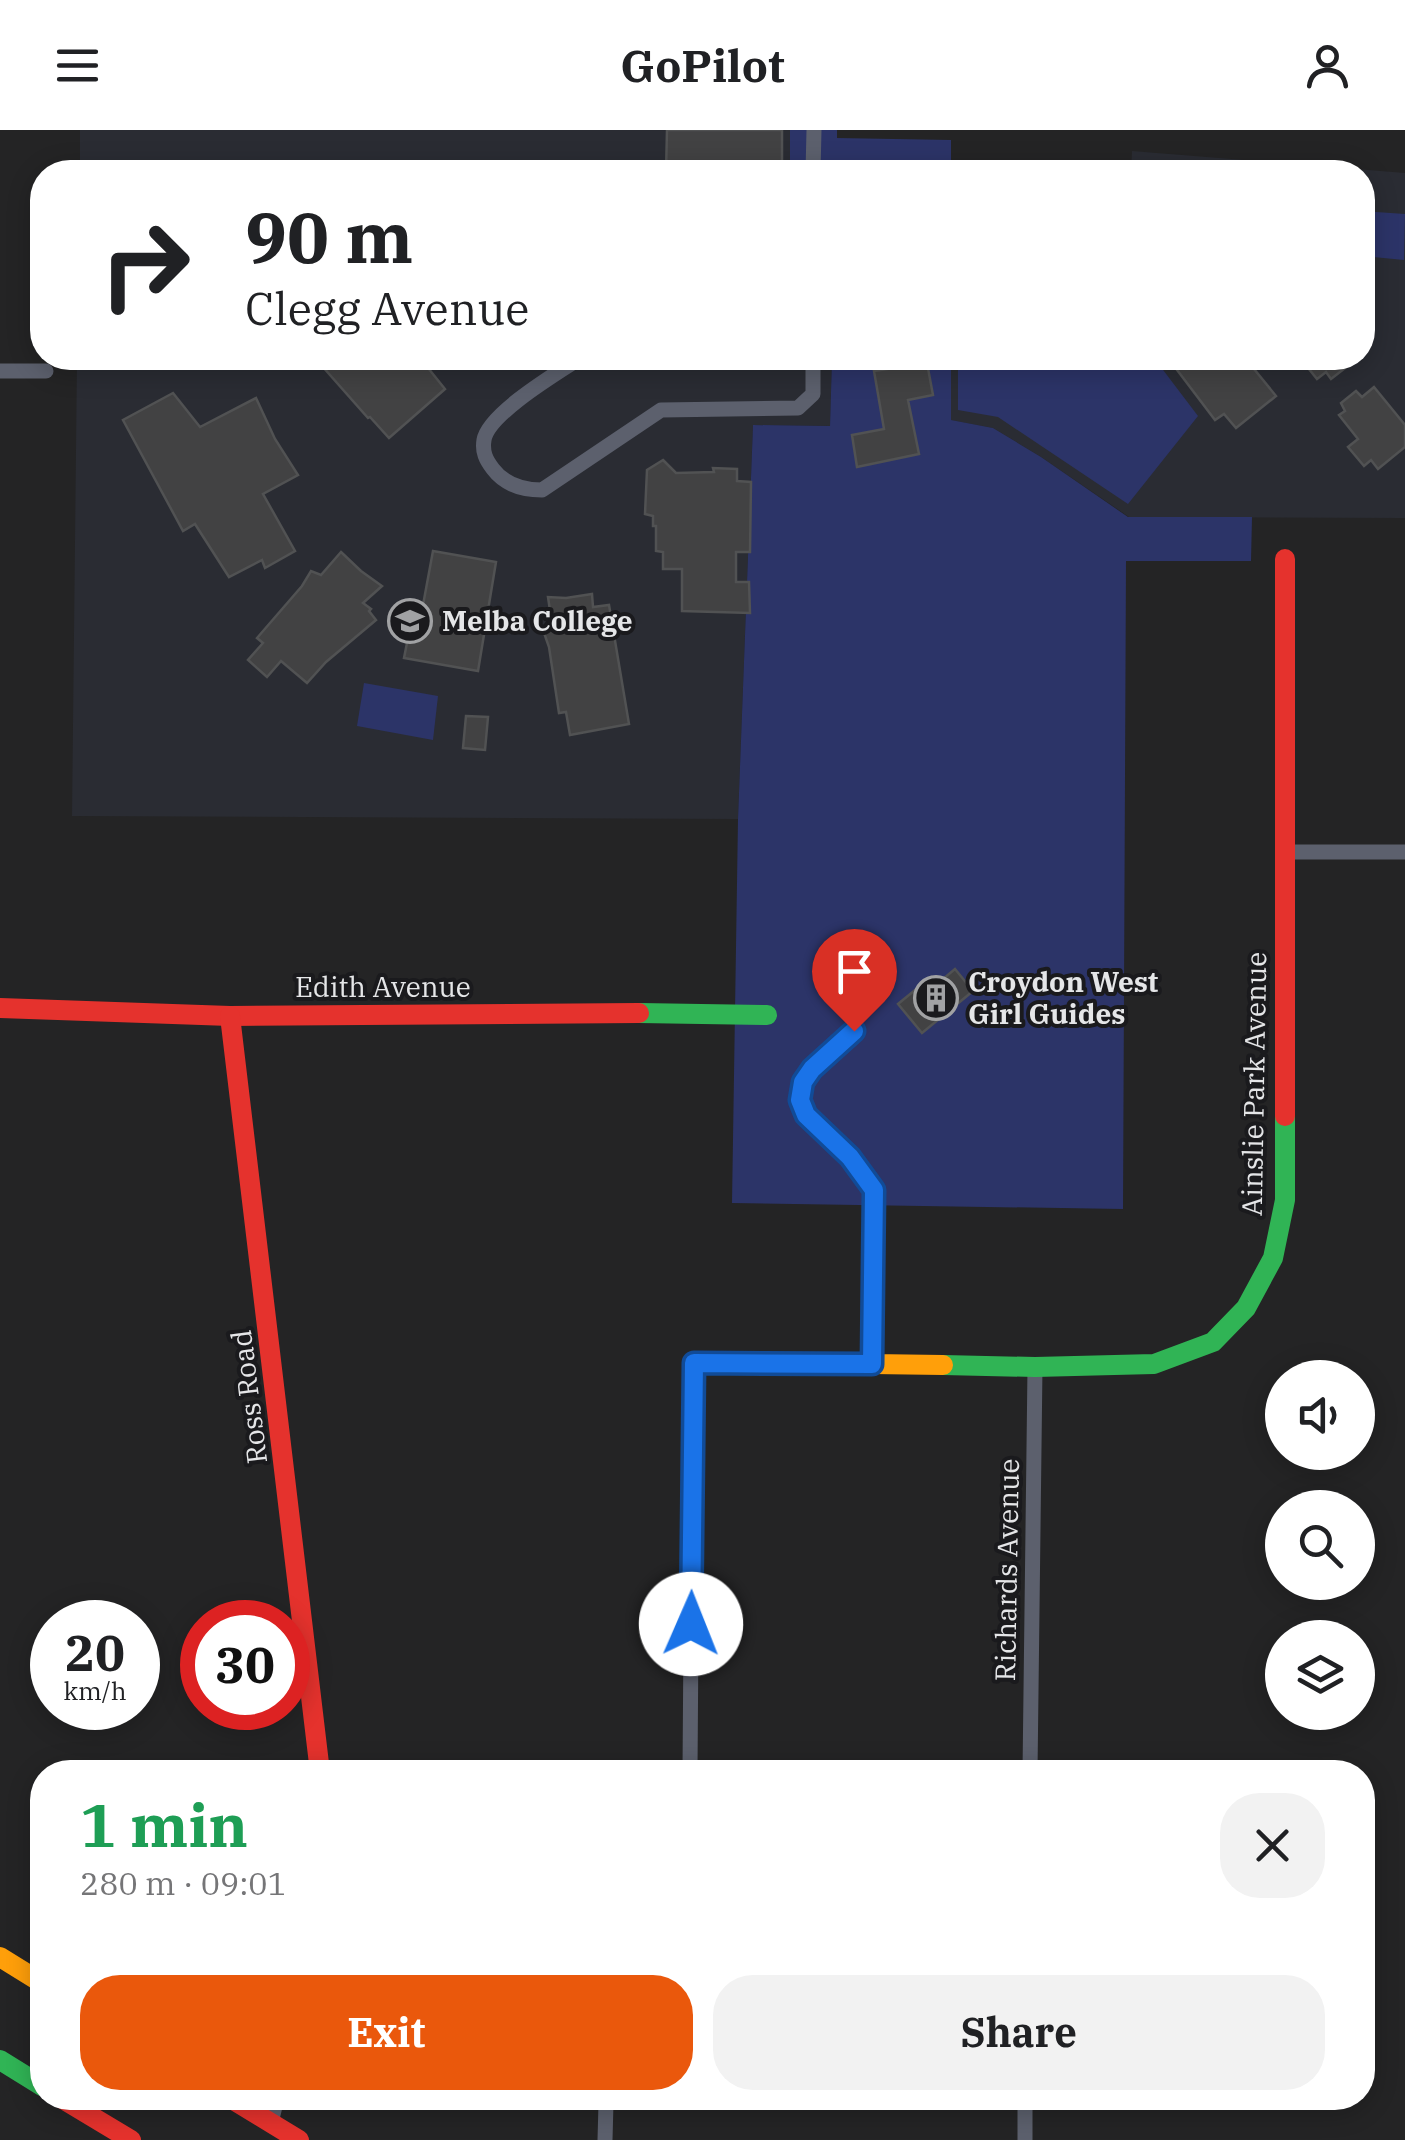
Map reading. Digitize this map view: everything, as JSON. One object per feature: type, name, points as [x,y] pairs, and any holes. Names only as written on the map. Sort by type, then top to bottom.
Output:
[{"type":"street","points":[[814,130],[814,160]]},
{"type":"street","points":[[563,370],[503,412],[484,438],[484,457],[499,476],[523,490],[542,490],[661,410],[798,408],[813,394],[813,370]]},
{"type":"street","points":[[0,371],[46,371]]},
{"type":"street","name":"Ainslie Park Avenue","points":[[872,1364],[1154,1364],[1213,1342],[1246,1308],[1273,1258],[1285,1200],[1285,559]]},
{"type":"street","points":[[1285,852],[1405,852]]},
{"type":"street","name":"Edith Avenue","points":[[0,1008],[230,1016],[710,1012],[767,1015]]},
{"type":"street","name":"Ross Road","points":[[230,1016],[319,1760]]},
{"type":"street","points":[[690,1760],[694,1363],[872,1364],[874,1190],[850,1157],[806,1115],[800,1100],[803,1082],[812,1069],[854,1031]]},
{"type":"street","name":"Richards Avenue","points":[[1030,1760],[1034,1367]]},
{"type":"street","points":[[0,1957],[30,1976]]},
{"type":"street","points":[[3,2068],[30,2080]]},
{"type":"street","points":[[81,2110],[131,2140]]},
{"type":"street","points":[[250,2110],[299,2140]]},
{"type":"street","points":[[271,2122],[274,2110]]},
{"type":"street","points":[[605,2140],[606,2110]]},
{"type":"street","points":[[1025,2140],[1026,2110]]},
{"type":"shaded area","points":[[80,130],[790,130],[790,160],[80,160]]},
{"type":"shaded area","points":[[790,130],[837,130],[837,138],[951,140],[951,160],[790,160]]},
{"type":"shaded area","points":[[1132,151],[1244,160],[1132,160]]},
{"type":"shaded area","points":[[1375,171],[1405,173],[1405,518],[1129,517],[993,428],[950,420],[951,370],[1375,370]]},
{"type":"shaded area","points":[[1375,212],[1405,214],[1404,260],[1375,257]]},
{"type":"shaded area","name":"Melba College","points":[[77,370],[832,370],[830,426],[753,425],[738,819],[72,816]]},
{"type":"shaded area","points":[[832,370],[951,370],[951,420],[993,428],[1128,517],[1252,517],[1251,561],[1126,561],[1123,1209],[732,1203],[738,819],[753,425],[830,426]]},
{"type":"shaded area","points":[[958,370],[1163,370],[1198,416],[1128,504],[998,417],[958,410]]},
{"type":"shaded area","points":[[364,683],[438,696],[433,740],[357,726]]},
{"type":"building","points":[[667,130],[782,130],[782,160],[666,160]]},
{"type":"building","points":[[326,370],[430,370],[445,389],[389,438]]},
{"type":"building","points":[[928,370],[933,395],[908,400],[919,454],[857,467],[852,435],[884,429],[874,371]]},
{"type":"building","points":[[1177,370],[1255,370],[1276,396],[1236,428],[1224,414],[1215,420]]},
{"type":"building","points":[[1310,370],[1343,370],[1331,379],[1326,372],[1317,379]]},
{"type":"building","points":[[1374,387],[1405,425],[1405,447],[1378,469],[1371,460],[1364,466],[1348,447],[1358,439],[1339,415],[1345,411],[1341,403],[1356,391],[1362,397]]},
{"type":"building","points":[[173,393],[200,427],[256,398],[298,475],[263,494],[295,551],[265,568],[262,560],[229,577],[195,524],[183,531],[123,420]]},
{"type":"building","points":[[663,460],[676,473],[737,469],[737,481],[751,482],[750,552],[736,552],[736,582],[749,582],[750,613],[682,611],[682,569],[663,569],[663,552],[656,551],[653,516],[645,514],[647,470]]},
{"type":"building","points":[[433,551],[496,562],[478,671],[404,658],[412,618],[421,616]]},
{"type":"building","points":[[341,552],[382,586],[363,603],[376,620],[307,683],[281,661],[267,677],[248,660],[263,643],[257,638],[311,571],[321,575]]},
{"type":"building","points":[[592,594],[593,607],[609,605],[629,724],[570,735],[566,712],[559,713],[542,627],[552,624],[548,597]]},
{"type":"building","points":[[466,716],[488,717],[485,750],[463,748]]},
{"type":"building","name":"Croydon West Girl Guides","points":[[955,969],[973,991],[922,1033],[898,1004],[931,977],[937,984]]},
{"type":"traffic: fast","points":[[639,1013],[767,1015]]},
{"type":"traffic: fast","points":[[943,1365],[1154,1364],[1213,1342],[1246,1308],[1273,1258],[1285,1200],[1285,1116]]},
{"type":"traffic: fast","points":[[0,2060],[30,2079]]},
{"type":"traffic: slow","points":[[854,1031],[812,1069],[803,1082],[800,1099],[806,1115],[851,1157],[874,1190],[872,1364],[943,1365]]},
{"type":"traffic: slow","points":[[0,1957],[30,1976]]},
{"type":"traffic: jam","points":[[1285,559],[1285,1116]]},
{"type":"traffic: jam","points":[[0,1008],[230,1016],[639,1013]]},
{"type":"traffic: jam","points":[[230,1016],[319,1760]]},
{"type":"traffic: jam","points":[[81,2110],[131,2140]]},
{"type":"traffic: jam","points":[[250,2110],[299,2140]]},
{"type":"place","name":"Melba College","points":[[410,621]]},
{"type":"place","name":"Croydon West Girl Guides","points":[[936,998]]},
{"type":"route","points":[[691,1624],[694,1363],[872,1364],[874,1190],[850,1157],[806,1115],[800,1100],[803,1082],[812,1069],[854,1031]]}]
